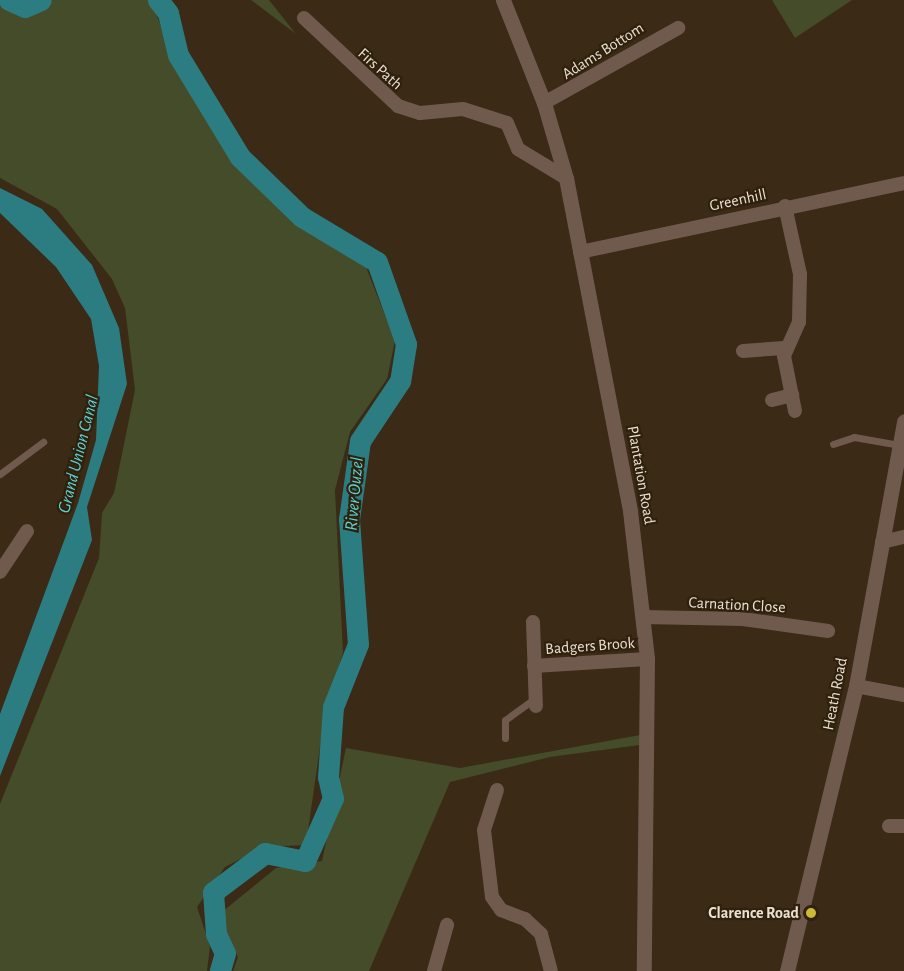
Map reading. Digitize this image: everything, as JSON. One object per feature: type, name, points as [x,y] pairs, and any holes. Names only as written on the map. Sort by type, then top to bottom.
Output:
[{"type":"street","name":"Plantation Road","points":[[503,0],[544,103],[566,178],[630,511],[647,658],[644,971]]},
{"type":"street","name":"Firs Path","points":[[304,18],[398,106],[420,113],[463,109],[507,123],[518,149],[566,178]]},
{"type":"street","name":"Adams Bottom","points":[[544,103],[678,28]]},
{"type":"street","name":"Greenhill","points":[[580,252],[785,206],[904,183]]},
{"type":"street","points":[[785,206],[800,274],[799,322],[784,348],[795,411]]},
{"type":"street","points":[[743,351],[784,348]]},
{"type":"street","points":[[772,400],[792,395]]},
{"type":"street","name":"Heath Road","points":[[787,971],[856,686],[900,453],[904,420]]},
{"type":"street","points":[[0,572],[27,531]]},
{"type":"street","points":[[882,542],[904,537]]},
{"type":"street","name":"Carnation Close","points":[[643,617],[743,619],[828,631]]},
{"type":"street","name":"Badgers Brook","points":[[533,622],[536,702]]},
{"type":"street","name":"Badgers Brook","points":[[534,666],[647,658]]},
{"type":"street","points":[[856,686],[904,695]]},
{"type":"street","points":[[497,790],[484,830],[492,897],[501,910],[525,919],[541,934],[551,971]]},
{"type":"street","points":[[889,826],[904,826]]},
{"type":"street","points":[[434,971],[447,925]]},
{"type":"lane","points":[[833,444],[854,437],[900,453]]},
{"type":"lane","points":[[0,474],[43,442]]},
{"type":"lane","points":[[505,738],[505,720],[536,702]]},
{"type":"green space","points":[[0,0],[25,11],[52,0],[151,0],[181,79],[235,161],[297,220],[366,267],[395,341],[387,379],[350,432],[335,490],[343,653],[326,705],[306,845],[264,847],[225,867],[197,907],[210,946],[207,971],[0,971],[0,804],[99,558],[102,513],[114,493],[135,390],[125,308],[112,279],[57,209],[0,178]]},
{"type":"green space","points":[[251,0],[269,0],[296,34]]},
{"type":"green space","points":[[772,0],[852,0],[795,38]]},
{"type":"green space","points":[[640,735],[640,745],[550,757],[450,782],[369,971],[233,971],[238,957],[217,916],[276,868],[322,861],[346,748],[460,768]]},
{"type":"water","points":[[0,188],[42,209],[92,265],[119,328],[127,384],[87,507],[92,540],[0,776],[0,714],[78,503],[96,440],[99,366],[91,319],[56,267],[0,213]]},
{"type":"waterway","name":"River Ouzel","points":[[9,0],[25,7],[41,0]]},
{"type":"waterway","name":"River Ouzel","points":[[158,0],[168,13],[178,55],[240,157],[302,217],[377,262],[406,344],[400,381],[360,441],[349,519],[358,644],[333,707],[328,777],[333,798],[305,861],[265,853],[213,892],[216,934],[225,953],[220,971]]},
{"type":"place","name":"Clarence Road","points":[[811,913]]},
{"type":"water label","name":"Grand Union Canal","points":[[79,454]]}]
